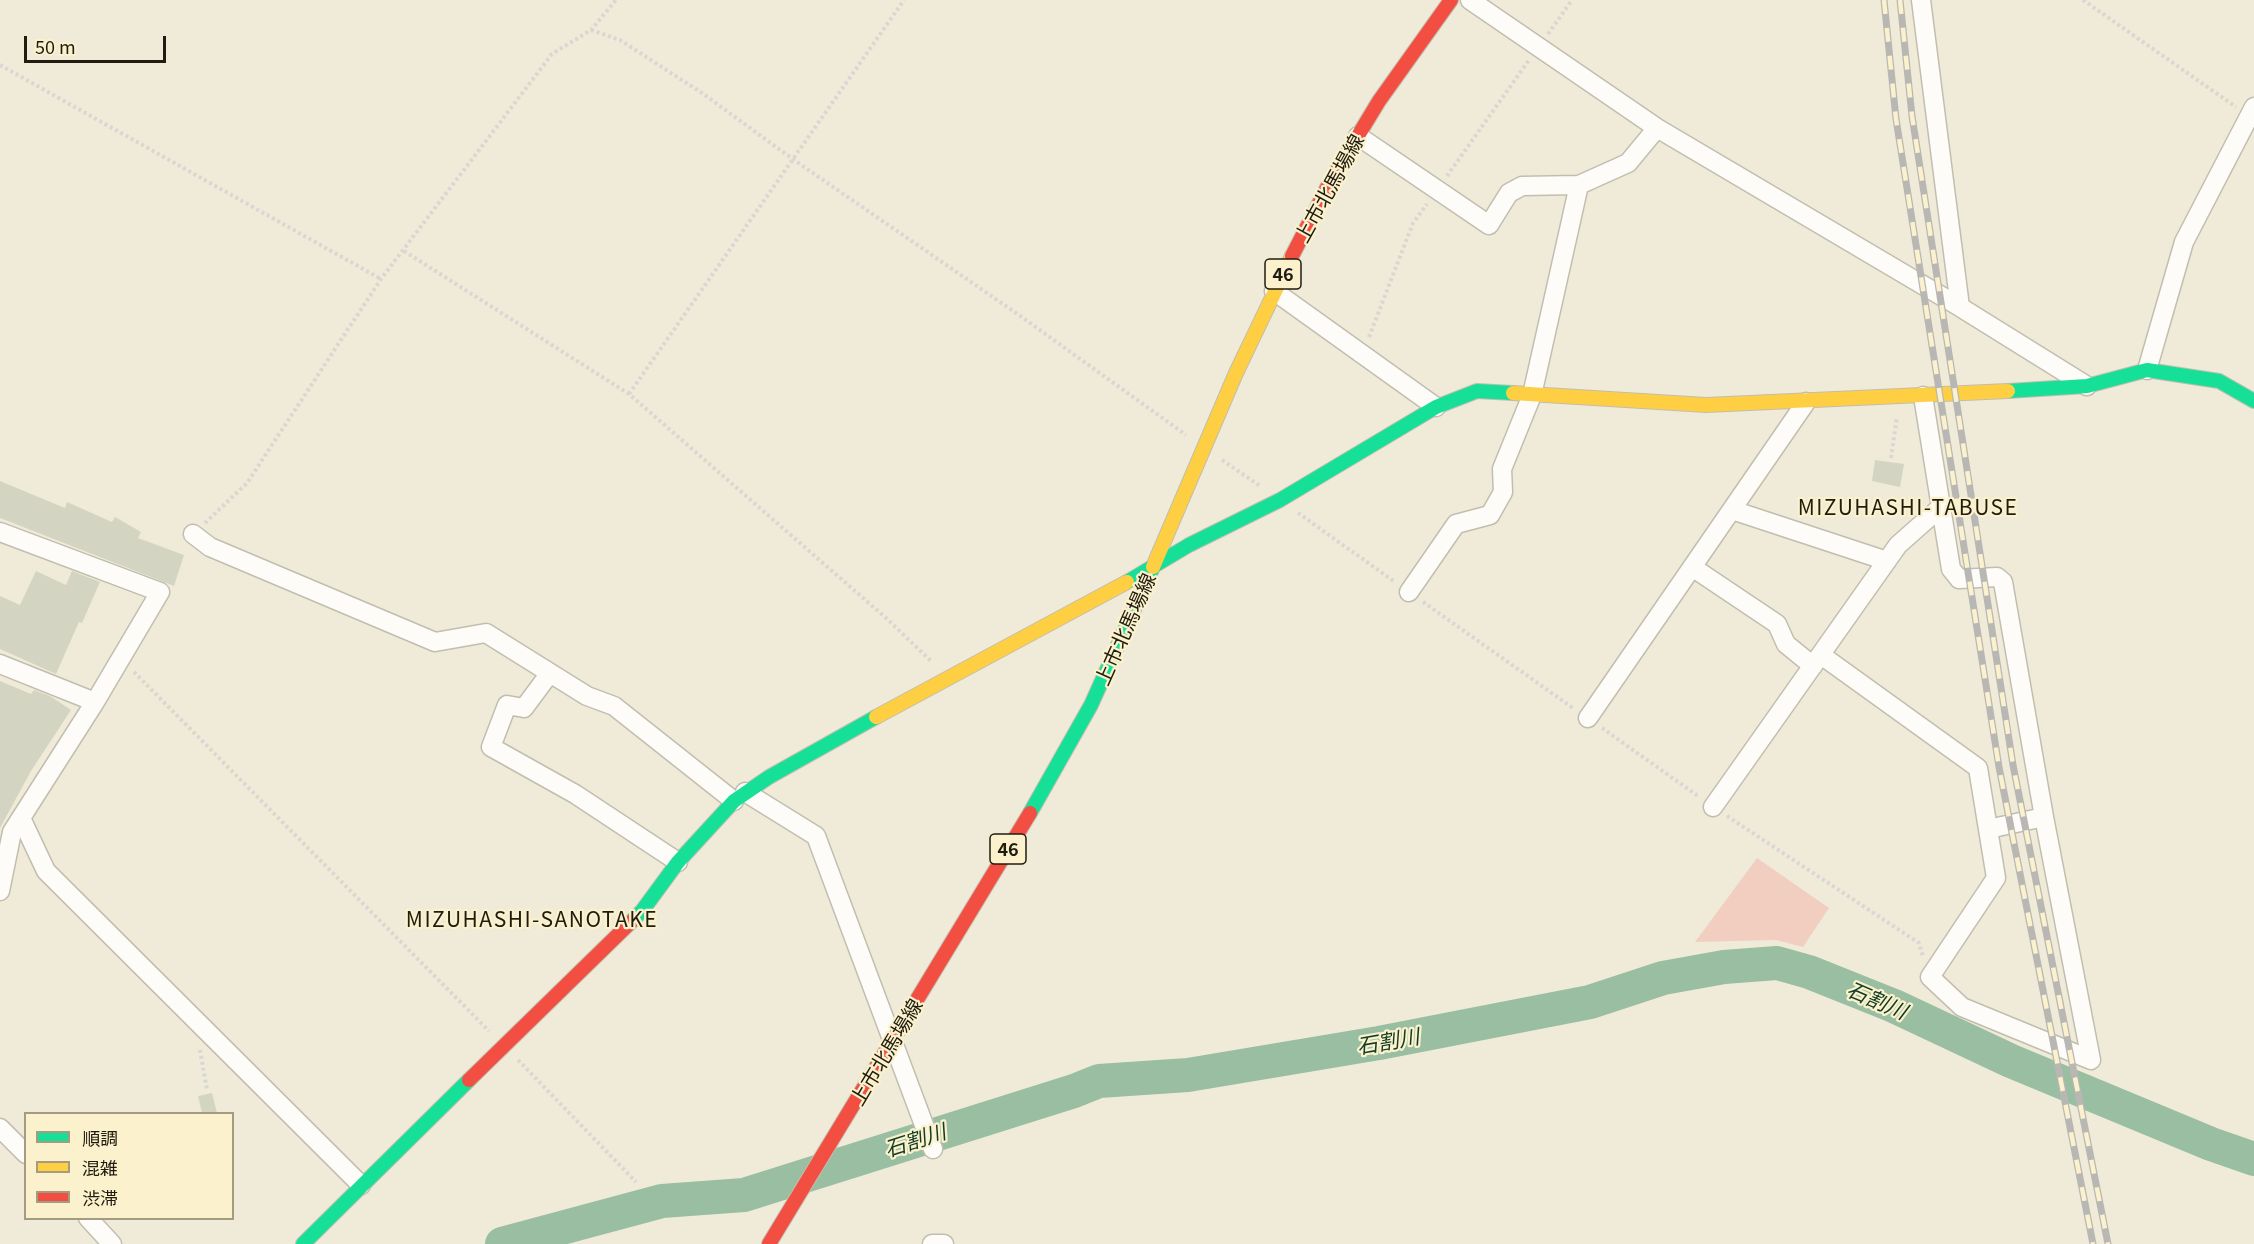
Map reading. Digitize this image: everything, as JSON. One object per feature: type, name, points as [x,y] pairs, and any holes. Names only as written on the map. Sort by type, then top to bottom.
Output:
[{"type":"street","name":"上市北馬場線","points":[[772,1240],[1026,819],[1091,705],[1274,291],[1330,182],[1379,101],[1451,0]]},
{"type":"street","points":[[1470,0],[1657,128],[1960,307],[2087,386]]},
{"type":"street","points":[[1921,0],[1960,307]]},
{"type":"street","points":[[2146,370],[2184,242],[2252,112]]},
{"type":"street","points":[[1358,136],[1489,225],[1509,193],[1522,186],[1578,186],[1628,163],[1657,128]]},
{"type":"street","points":[[1409,592],[1456,524],[1490,515],[1503,492],[1502,469],[1532,395],[1578,186]]},
{"type":"street","points":[[1274,291],[1436,407]]},
{"type":"street","points":[[303,1244],[642,911],[678,862],[739,797],[769,777],[948,677],[1153,568],[1189,544],[1280,500],[1436,407],[1478,391],[1706,405],[1923,396],[2087,386],[2146,370],[2219,381],[2254,401]]},
{"type":"street","points":[[1692,567],[1777,624],[1786,644],[1817,660],[1978,768],[1996,879],[1930,977],[1962,1007],[2091,1060],[2044,817],[2003,582],[1997,577],[1959,579],[1951,569],[1923,396]]},
{"type":"street","points":[[1588,718],[1806,402]]},
{"type":"street","points":[[1713,807],[1898,545],[1941,507]]},
{"type":"street","points":[[1732,510],[1887,561]]},
{"type":"street","points":[[0,532],[160,592],[95,702],[12,832],[0,891]]},
{"type":"street","points":[[194,534],[210,547],[435,642],[486,633],[587,696],[614,706],[739,797],[816,836],[933,1149]]},
{"type":"street","points":[[0,664],[95,702]]},
{"type":"street","points":[[550,673],[524,708],[507,705],[491,747],[575,794],[678,862]]},
{"type":"street","points":[[1988,829],[2044,817]]},
{"type":"street","points":[[21,818],[46,871],[361,1185]]},
{"type":"street","points":[[0,1128],[24,1152]]},
{"type":"street","points":[[90,1220],[112,1244]]},
{"type":"street","points":[[932,1244],[944,1244]]},
{"type":"path","points":[[194,534],[247,483],[381,279],[552,54],[591,30],[616,0]]},
{"type":"path","points":[[629,394],[904,0]]},
{"type":"path","points":[[1362,355],[1413,224],[1572,0]]},
{"type":"path","points":[[2083,0],[2252,112]]},
{"type":"path","points":[[591,30],[620,40],[702,93],[1713,807],[1919,944],[1930,977]]},
{"type":"path","points":[[0,65],[381,279]]},
{"type":"path","points":[[404,251],[629,394],[886,618],[948,677]]},
{"type":"path","points":[[1891,458],[1900,396]]},
{"type":"path","points":[[121,659],[636,1182]]},
{"type":"path","points":[[207,1090],[199,1052],[212,1036]]},
{"type":"shaded area","points":[[1757,858],[1829,908],[1803,947],[1776,940],[1695,942]]},
{"type":"building","points":[[1875,460],[1904,464],[1900,487],[1872,481]]},
{"type":"building","points":[[0,481],[65,508],[67,502],[112,522],[115,517],[141,532],[138,538],[184,555],[174,586],[0,518]]},
{"type":"building","points":[[36,571],[66,585],[72,571],[100,582],[56,674],[0,649],[0,596],[20,605]]},
{"type":"building","points":[[0,681],[31,694],[34,690],[50,696],[71,710],[31,771],[0,828]]},
{"type":"building","points":[[212,1093],[217,1112],[202,1112],[198,1096]]},
{"type":"waterway","name":"石割川","points":[[502,1244],[662,1201],[744,1195],[1074,1091],[1099,1081],[1188,1075],[1379,1043],[1590,1002],[1663,978],[1724,967],[1777,963],[1809,972],[1894,1006],[2011,1061],[2211,1144],[2254,1159]]},
{"type":"railway","points":[[1884,0],[1896,119],[1999,767],[2093,1244]]},
{"type":"railway","points":[[1900,0],[1912,116],[2013,765],[2108,1244]]},
{"type":"traffic: fast","points":[[2008,391],[2087,386],[2147,370],[2219,381],[2254,401]]},
{"type":"traffic: fast","points":[[1127,582],[1189,545],[1280,500],[1436,407],[1477,391],[1513,393]]},
{"type":"traffic: fast","points":[[1030,813],[1091,705],[1153,567]]},
{"type":"traffic: fast","points":[[632,921],[678,862],[734,801],[769,777],[876,717]]},
{"type":"traffic: fast","points":[[303,1244],[469,1080]]},
{"type":"traffic: slow","points":[[1153,567],[1236,373],[1292,256]]},
{"type":"traffic: slow","points":[[1513,393],[1706,405],[2008,391]]},
{"type":"traffic: slow","points":[[876,717],[1127,582]]},
{"type":"traffic: jam","points":[[1292,256],[1330,182],[1379,101],[1451,0]]},
{"type":"traffic: jam","points":[[769,1244],[1030,813]]},
{"type":"traffic: jam","points":[[469,1080],[632,921]]},
{"type":"district","name":"MIZUHASHI-TABUSE","points":[[1908,507]]},
{"type":"district","name":"MIZUHASHI-SANOTAKE","points":[[532,919]]}]
